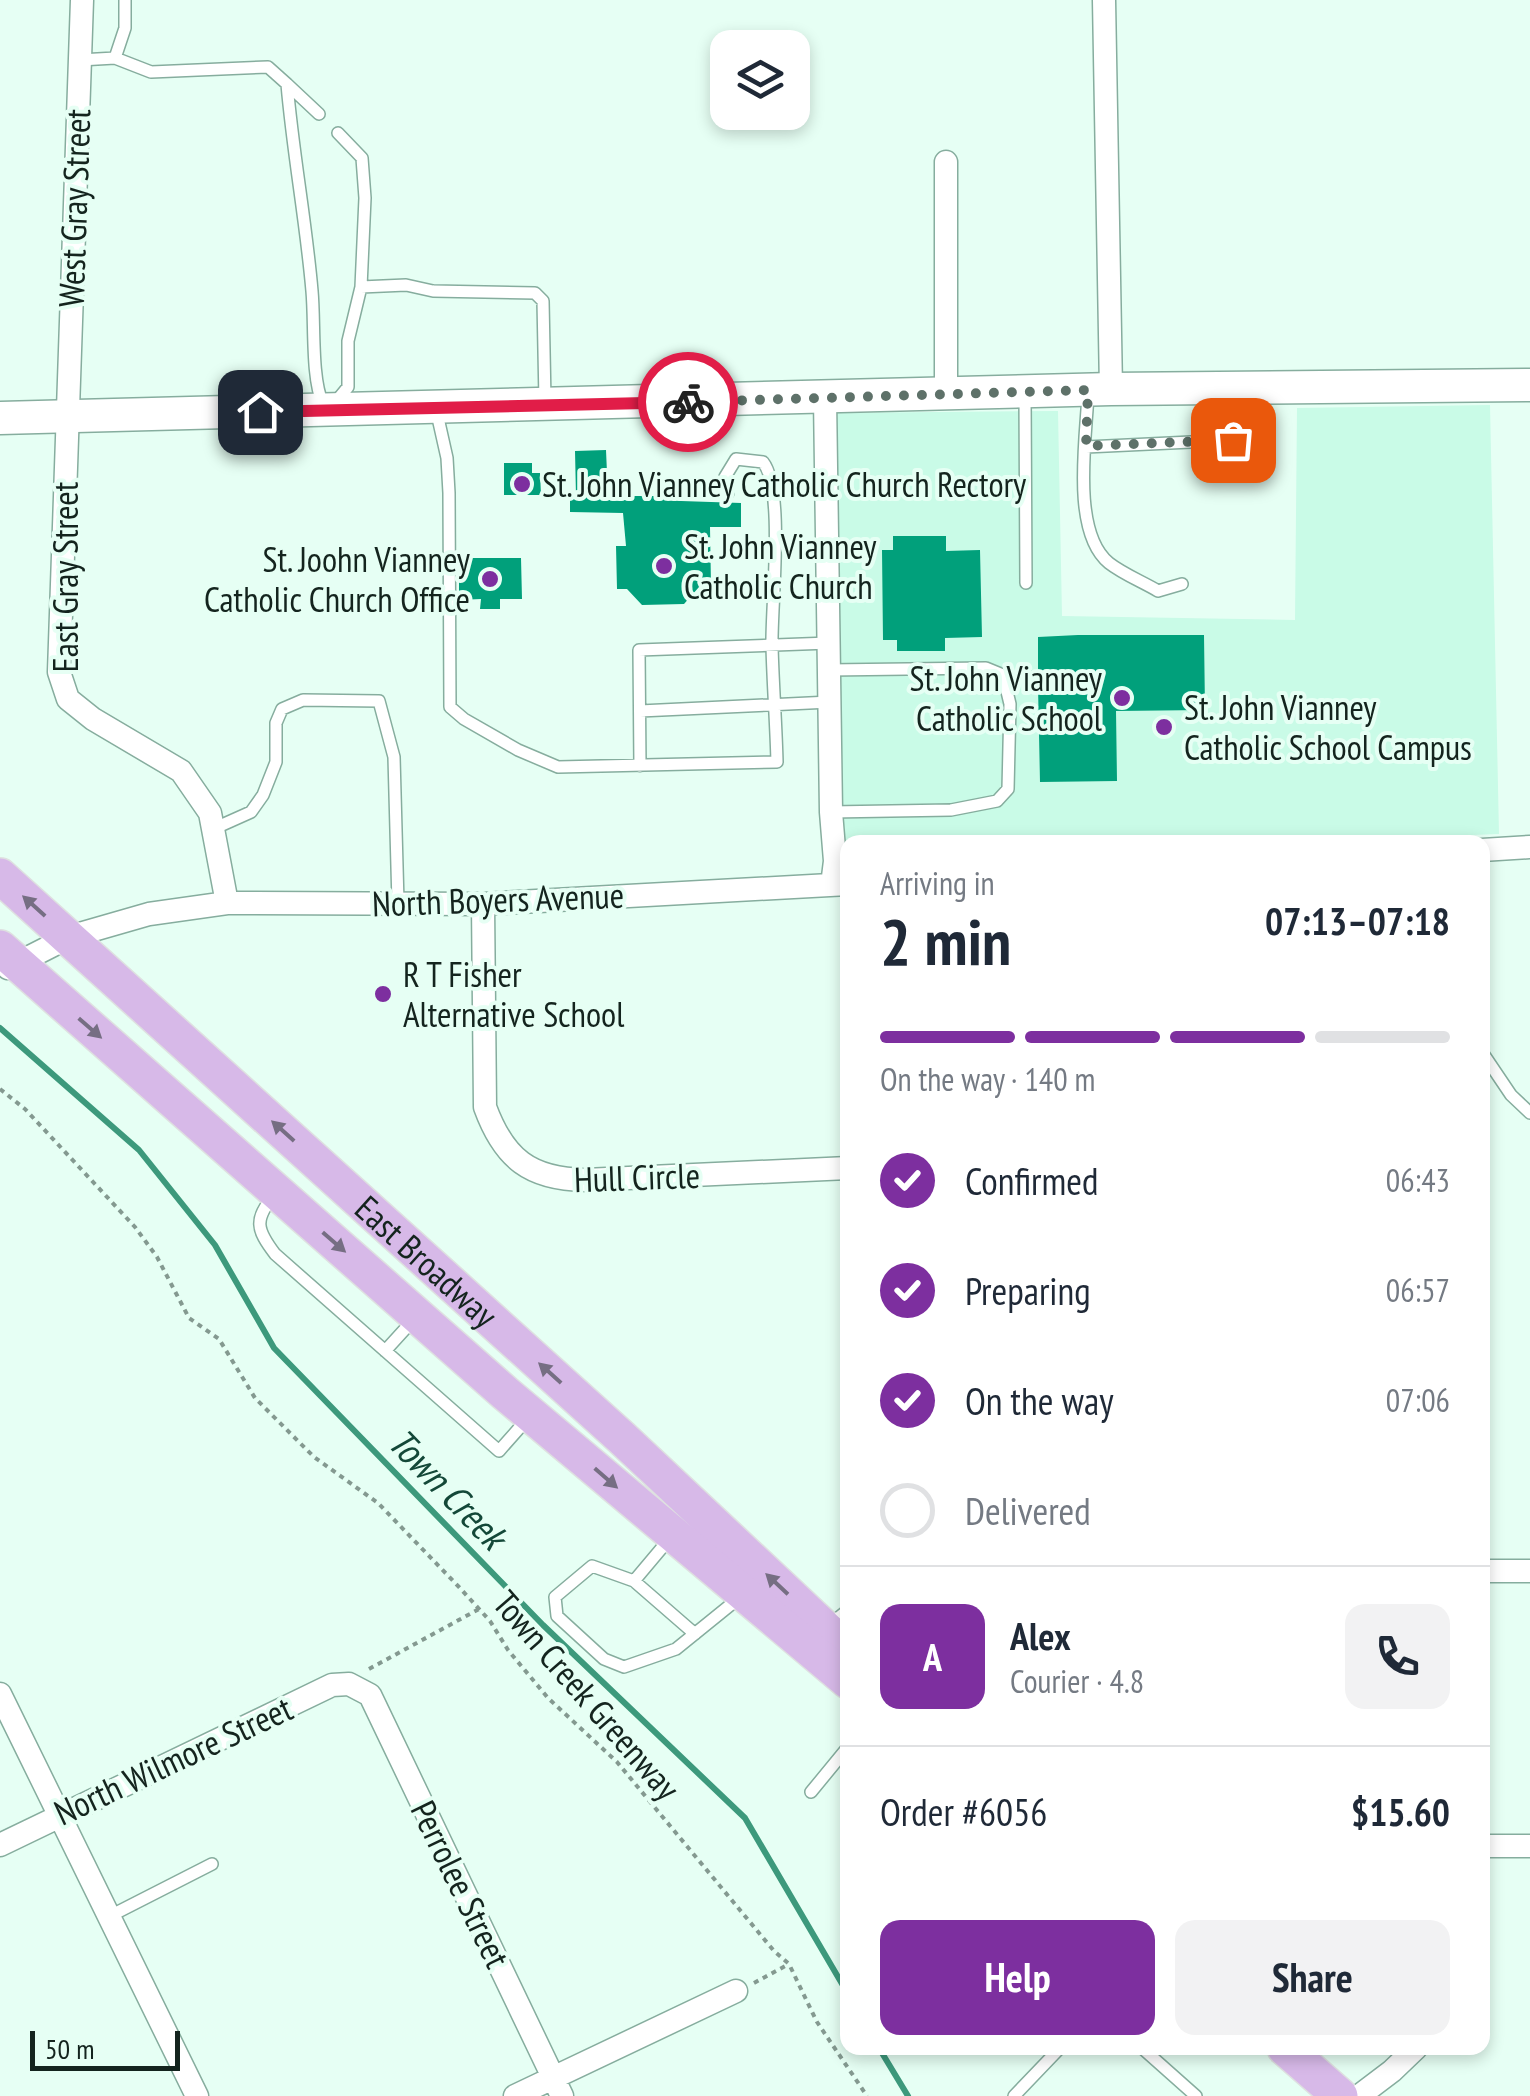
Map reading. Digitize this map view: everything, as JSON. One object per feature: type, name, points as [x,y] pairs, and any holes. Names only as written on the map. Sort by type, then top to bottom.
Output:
[{"type":"main road","points":[[0,418],[1099,389],[1530,386]]},
{"type":"main road","name":"East Broadway","points":[[0,876],[696,1508],[840,1630]]},
{"type":"main road","name":"East Broadway","points":[[6,961],[840,1675]]},
{"type":"main road","points":[[1294,2055],[1337,2093]]},
{"type":"street","name":"West Gray Street","points":[[67,417],[82,0]]},
{"type":"street","points":[[1099,389],[1104,0]]},
{"type":"street","points":[[946,162],[946,394]]},
{"type":"street","points":[[825,398],[831,812],[840,884]]},
{"type":"street","name":"East Gray Street","points":[[67,417],[59,672],[68,699],[93,719],[182,771],[210,813],[227,903]]},
{"type":"street","points":[[1490,850],[1530,847]]},
{"type":"street","name":"North Boyers Avenue","points":[[6,961],[148,914],[227,903],[482,904],[840,884]]},
{"type":"street","name":"Hull Circle","points":[[482,904],[485,1106],[500,1139],[531,1172],[558,1180],[586,1180],[840,1168]]},
{"type":"street","points":[[1490,1570],[1530,1571]]},
{"type":"street","name":"North Wilmore Street","points":[[0,1845],[332,1685],[349,1684]]},
{"type":"street","name":"Perrolee Street","points":[[349,1684],[370,1695],[558,2087]]},
{"type":"street","points":[[0,1694],[197,2096]]},
{"type":"street","points":[[1490,1846],[1530,1846]]},
{"type":"street","points":[[515,2096],[558,2087],[736,1991]]},
{"type":"street","points":[[1337,2093],[1404,2055]]},
{"type":"lane","points":[[114,58],[125,28],[125,0]]},
{"type":"lane","points":[[80,60],[114,58],[150,72],[268,67],[319,114]]},
{"type":"lane","points":[[287,84],[308,253],[316,346],[315,387],[327,412],[348,386],[348,341],[361,288],[365,198],[362,158],[338,133]]},
{"type":"lane","points":[[361,288],[406,284],[434,291],[535,293],[543,301],[545,405]]},
{"type":"lane","points":[[1086,446],[1233,440],[1246,430],[1255,388]]},
{"type":"lane","points":[[1099,389],[1086,446],[1084,502],[1090,537],[1108,562],[1158,591],[1182,584]]},
{"type":"lane","points":[[1025,392],[1026,584]]},
{"type":"lane","points":[[436,408],[448,494],[450,707],[518,750],[558,767],[777,762],[772,644],[774,497],[770,472],[763,462],[736,459],[725,477],[728,493]]},
{"type":"lane","points":[[640,766],[639,650],[828,642]]},
{"type":"lane","points":[[829,670],[986,668],[1003,676],[1010,704],[1008,789],[997,801],[951,810],[831,812]]},
{"type":"lane","points":[[213,829],[252,812],[264,795],[276,762],[276,723],[282,708],[303,700],[379,701],[394,757],[398,904]]},
{"type":"lane","points":[[640,712],[830,702]]},
{"type":"lane","points":[[1490,1064],[1511,1095],[1530,1113]]},
{"type":"lane","points":[[276,1192],[260,1213],[260,1230],[275,1254],[499,1451],[532,1414]]},
{"type":"lane","points":[[385,1351],[417,1316]]},
{"type":"lane","points":[[634,1581],[696,1508]]},
{"type":"lane","points":[[695,1634],[634,1581],[592,1566],[555,1597],[556,1616],[604,1659],[624,1667],[676,1649],[695,1634],[742,1595]]},
{"type":"lane","points":[[811,1792],[840,1757]]},
{"type":"lane","points":[[110,1916],[212,1864]]},
{"type":"lane","points":[[1014,2096],[1053,2055]]},
{"type":"lane","points":[[1150,2055],[1196,2096]]},
{"type":"path","name":"Town Creek Greenway","points":[[0,1089],[24,1109],[135,1226],[157,1257],[189,1318],[219,1339],[255,1398],[314,1457],[378,1503],[479,1609],[548,1698],[617,1762],[788,1964],[817,2022],[867,2096]]},
{"type":"path","points":[[349,1684],[378,1663],[479,1609]]},
{"type":"path","points":[[736,1991],[788,1964]]},
{"type":"shaded area","name":"St. John Vianney Catholic School Campus","points":[[1490,405],[1499,834],[840,835],[840,861],[835,861],[826,413],[1058,411],[1062,616],[1295,620],[1297,408]]},
{"type":"building","name":"St. John Vianney Catholic Church","points":[[606,450],[608,496],[681,496],[681,501],[741,503],[741,527],[710,527],[711,587],[699,587],[684,604],[642,605],[627,589],[617,589],[616,546],[626,546],[623,513],[570,512],[570,496],[576,496],[575,451]]},
{"type":"building","name":"St. John Vianney Catholic Church Rectory","points":[[504,463],[532,463],[532,473],[540,473],[541,495],[504,495]]},
{"type":"building","points":[[893,536],[946,536],[946,551],[980,550],[982,637],[945,638],[945,651],[897,651],[897,640],[883,640],[882,550],[893,550]]},
{"type":"building","name":"St. Joohn Vianney Catholic Church Office","points":[[459,558],[521,558],[522,599],[500,599],[500,609],[480,609],[481,599],[459,600]]},
{"type":"building","name":"St. John Vianney Catholic School","points":[[1204,635],[1205,710],[1116,711],[1117,781],[1040,782],[1038,686],[1030,686],[1029,670],[1038,670],[1038,637]]},
{"type":"waterway","name":"Town Creek","points":[[0,1028],[139,1150],[215,1245],[274,1348],[543,1625],[745,1818],[840,1980]]},
{"type":"waterway","name":"Town Creek","points":[[883,2055],[908,2096]]},
{"type":"way so far","points":[[688,402],[1088,390],[1086,446],[1233,440]]},
{"type":"place","name":"St. John Vianney Catholic Church Rectory","points":[[522,484]]},
{"type":"place","name":"St. John Vianney Catholic Church","points":[[664,566]]},
{"type":"place","name":"St. Joohn Vianney Catholic Church Office","points":[[490,579]]},
{"type":"place","name":"St. John Vianney Catholic School","points":[[1122,698]]},
{"type":"place","name":"St. John Vianney Catholic School Campus","points":[[1164,727]]},
{"type":"place","name":"R T Fisher Alternative School","points":[[383,994]]},
{"type":"route","points":[[260,412],[688,402]]}]
